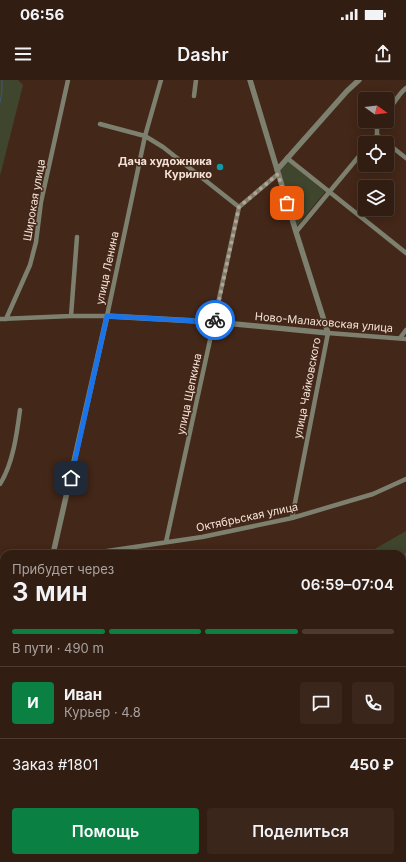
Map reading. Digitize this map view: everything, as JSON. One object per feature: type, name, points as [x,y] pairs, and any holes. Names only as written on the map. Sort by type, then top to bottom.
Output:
[{"type":"street","name":"Широкая улица","points":[[6,319],[30,265],[36,242],[41,202],[68,80]]},
{"type":"street","name":"улица Ленина","points":[[55,550],[145,136],[161,80]]},
{"type":"street","points":[[194,96],[196,80]]},
{"type":"street","name":"улица Чайковского","points":[[250,80],[328,333],[292,518]]},
{"type":"street","points":[[100,124],[145,136],[163,147],[239,207],[278,172],[287,158],[358,80]]},
{"type":"street","points":[[394,103],[400,92],[406,88]]},
{"type":"street","points":[[377,128],[377,135],[406,158]]},
{"type":"street","points":[[296,232],[358,157]]},
{"type":"street","points":[[287,158],[406,253]]},
{"type":"street","name":"улица Щепкина","points":[[166,542],[239,207]]},
{"type":"street","points":[[71,316],[77,237]]},
{"type":"street","name":"Ново-Малаховская улица","points":[[0,319],[107,316],[214,322],[406,339]]},
{"type":"street","points":[[400,338],[406,330]]},
{"type":"street","points":[[0,484],[4,478],[13,452],[20,410]]},
{"type":"street","name":"Октябрьская улица","points":[[113,550],[202,536],[292,518],[373,494],[406,480]]},
{"type":"green space","points":[[0,80],[18,80],[23,85],[0,176]]},
{"type":"green space","points":[[288,161],[325,192],[296,227],[280,171]]},
{"type":"green space","points":[[406,531],[406,550],[373,550]]},
{"type":"waterway","points":[[0,103],[2,80]]},
{"type":"way so far","points":[[215,320],[239,207],[278,174],[287,203]]},
{"type":"place","name":"Дача художника Курилко","points":[[220,167]]},
{"type":"route","points":[[71,478],[107,316],[214,322],[215,320]]}]
